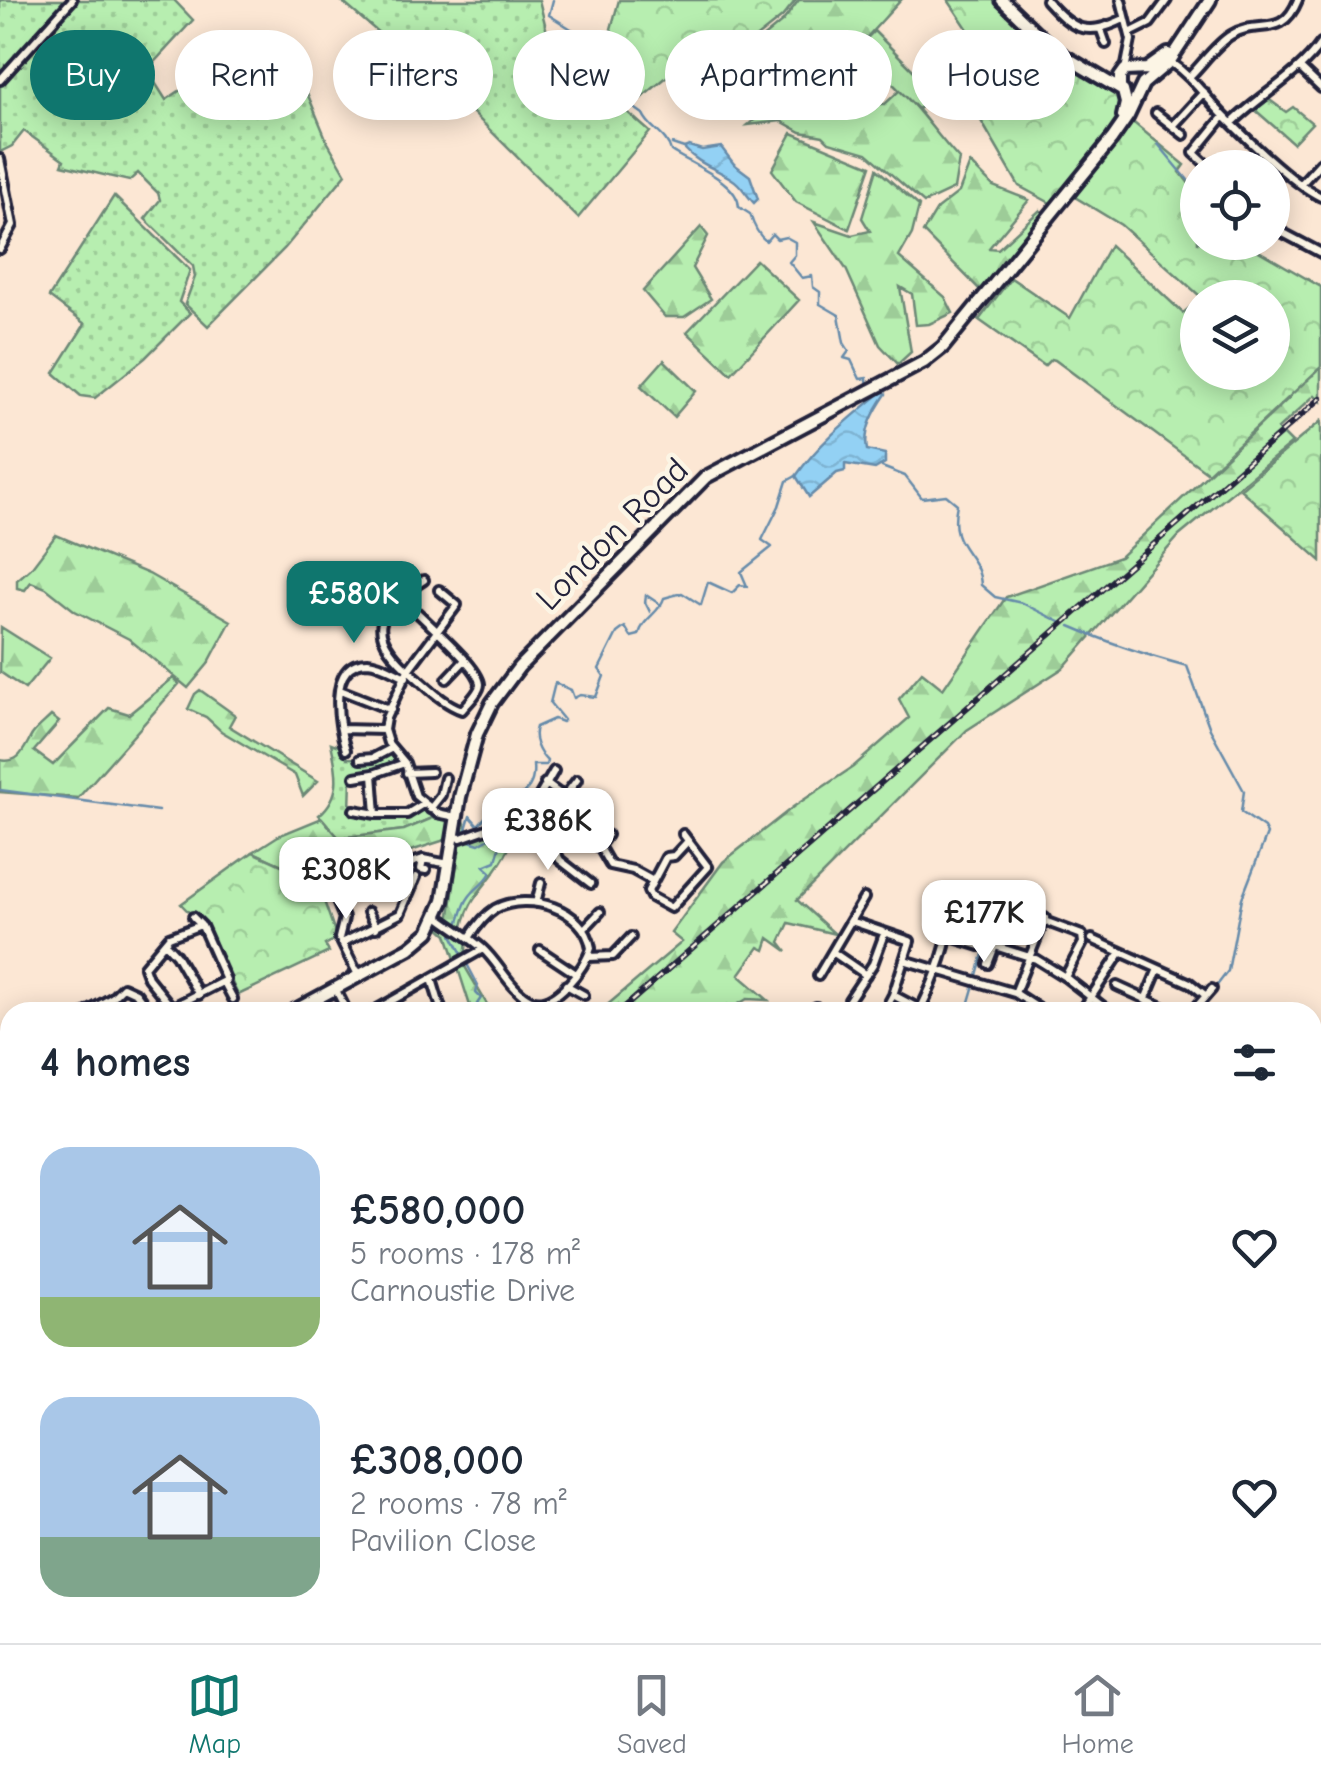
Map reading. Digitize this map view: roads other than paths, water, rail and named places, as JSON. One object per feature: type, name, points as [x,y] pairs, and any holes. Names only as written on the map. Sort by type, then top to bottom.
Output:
[{"type":"main road","points":[[1002,0],[1044,42],[1122,89],[1133,93],[1141,86],[1143,76],[1130,71],[1122,89],[1126,103],[1121,124]]},
{"type":"main road","name":"London Road","points":[[438,916],[450,864],[461,837],[457,817],[476,734],[518,666],[706,477],[924,362],[943,347],[1121,124],[1141,86],[1167,60],[1210,0]]},
{"type":"main road","name":"London Road","points":[[1101,76],[1154,67],[1167,60]]},
{"type":"main road","points":[[310,1002],[421,940],[438,916]]},
{"type":"street","points":[[0,80],[72,0]]},
{"type":"street","points":[[1046,0],[1066,22],[1085,30],[1102,30],[1124,19]]},
{"type":"street","points":[[1121,0],[1130,33],[1130,71]]},
{"type":"street","points":[[1130,33],[1150,23],[1166,0]]},
{"type":"street","points":[[1190,76],[1234,32],[1272,28],[1284,21],[1298,0]]},
{"type":"street","points":[[1102,30],[1106,44]]},
{"type":"street","points":[[1232,124],[1250,105],[1300,68],[1321,43]]},
{"type":"street","points":[[1167,60],[1190,76],[1232,124],[1321,197]]},
{"type":"street","points":[[1300,68],[1321,88]]},
{"type":"street","points":[[1173,126],[1204,92]]},
{"type":"street","points":[[1156,114],[1184,135]]},
{"type":"street","points":[[1196,150],[1224,116]]},
{"type":"street","points":[[0,159],[13,225],[0,249]]},
{"type":"street","points":[[1301,184],[1321,162]]},
{"type":"street","points":[[1290,237],[1321,254]]},
{"type":"street","points":[[402,597],[461,653],[480,682],[480,688],[462,710],[407,673],[387,649],[380,633],[383,618],[402,597],[424,580]]},
{"type":"street","points":[[439,590],[457,605],[407,673],[384,730],[426,806],[457,817]]},
{"type":"street","points":[[447,679],[464,660]]},
{"type":"street","points":[[346,750],[338,719],[340,690],[349,670],[374,662],[407,673]]},
{"type":"street","points":[[340,690],[390,710]]},
{"type":"street","points":[[341,732],[384,730]]},
{"type":"street","points":[[360,760],[374,758],[392,748]]},
{"type":"street","points":[[355,777],[405,764]]},
{"type":"street","points":[[536,802],[554,771]]},
{"type":"street","points":[[407,773],[431,772]]},
{"type":"street","points":[[373,774],[376,814]]},
{"type":"street","points":[[354,810],[407,814],[441,794],[445,778]]},
{"type":"street","points":[[564,797],[576,780]]},
{"type":"street","points":[[461,837],[494,826],[520,836],[565,822],[579,802],[545,783]]},
{"type":"street","points":[[565,822],[598,846],[610,865],[633,870],[652,884]]},
{"type":"street","points":[[544,831],[560,860],[591,884]]},
{"type":"street","points":[[598,846],[607,836]]},
{"type":"street","points":[[687,840],[708,866],[672,908],[651,897],[652,884],[664,856],[674,856],[687,840]]},
{"type":"street","points":[[381,874],[423,859],[450,864]]},
{"type":"street","points":[[423,859],[421,869],[426,870]]},
{"type":"street","points":[[395,868],[398,879]]},
{"type":"street","points":[[342,943],[400,914],[415,879],[395,894]]},
{"type":"street","points":[[358,976],[339,938],[344,918],[336,899],[366,882]]},
{"type":"street","points":[[536,903],[541,883]]},
{"type":"street","points":[[818,976],[864,898]]},
{"type":"street","points":[[469,938],[478,923],[496,909],[522,902],[536,903],[571,917],[589,936],[588,957],[547,1002]]},
{"type":"street","points":[[1001,910],[1004,907],[1046,918],[1084,938],[1065,977]]},
{"type":"street","points":[[926,1002],[947,936],[951,918],[948,908]]},
{"type":"street","points":[[368,912],[376,928]]},
{"type":"street","points":[[584,929],[600,912]]},
{"type":"street","points":[[438,916],[483,949],[532,1002]]},
{"type":"street","points":[[193,917],[201,925],[233,999]]},
{"type":"street","points":[[1014,993],[1046,918]]},
{"type":"street","points":[[851,921],[910,941],[890,1002]]},
{"type":"street","points":[[168,1002],[144,969],[174,934],[201,925]]},
{"type":"street","points":[[988,964],[1003,925]]},
{"type":"street","points":[[850,1000],[873,964],[884,934]]},
{"type":"street","points":[[947,936],[980,946]]},
{"type":"street","points":[[588,957],[612,956],[631,937]]},
{"type":"street","points":[[1092,938],[1209,992],[1200,1002]]},
{"type":"street","points":[[165,944],[176,955],[199,995]]},
{"type":"street","points":[[995,946],[1029,956],[1096,1002]]},
{"type":"street","points":[[390,1002],[483,949]]},
{"type":"street","points":[[540,950],[576,974]]},
{"type":"street","points":[[1089,1002],[1118,951]]},
{"type":"street","points":[[834,953],[866,975]]},
{"type":"street","points":[[904,960],[1014,993],[1028,1002]]},
{"type":"street","points":[[1145,1000],[1158,969]]},
{"type":"street","points":[[432,979],[438,1002]]},
{"type":"street","points":[[188,1002],[224,982]]},
{"type":"street","points":[[566,985],[584,995]]},
{"type":"street","points":[[104,1002],[122,986],[136,993],[143,1002]]},
{"type":"street","points":[[1117,986],[1150,1002]]},
{"type":"street","points":[[417,987],[434,992]]},
{"type":"street","points":[[335,988],[343,1002]]},
{"type":"street","points":[[894,996],[905,1002]]},
{"type":"water","points":[[721,147],[750,176],[758,199],[754,203],[735,181],[695,158],[684,148],[702,150]]},
{"type":"water","points":[[884,390],[886,394],[871,420],[866,443],[867,450],[885,454],[885,463],[875,469],[845,464],[845,471],[837,473],[809,497],[796,476],[805,463]]},
{"type":"waterway","points":[[553,0],[549,15],[576,32],[569,46],[578,65],[594,63],[609,87],[643,114],[671,151],[731,189],[739,207],[750,214],[766,241],[772,234],[777,239],[786,237],[795,242],[795,255],[789,262],[802,278],[812,276],[813,287],[820,292],[820,304],[839,315],[849,351],[844,358],[851,360],[860,379],[867,378],[868,389]]},
{"type":"waterway","points":[[672,144],[684,148]]},
{"type":"waterway","points":[[1158,144],[1180,170]]},
{"type":"waterway","points":[[882,467],[905,476],[922,498],[946,495],[957,504],[956,531],[975,564],[981,585],[995,597],[1022,603],[1060,622]]},
{"type":"waterway","points":[[463,956],[452,935],[466,902],[491,872],[484,866],[496,861],[501,843],[491,837],[479,844],[463,839],[470,816],[478,825],[504,797],[513,801],[526,790],[532,782],[533,765],[546,765],[535,732],[536,727],[554,719],[564,720],[550,703],[555,683],[571,690],[574,698],[596,697],[604,676],[599,669],[617,633],[625,627],[631,637],[639,635],[664,598],[682,593],[701,605],[708,582],[732,593],[740,585],[747,586],[741,572],[772,547],[762,540],[787,481],[796,476]]},
{"type":"waterway","points":[[650,612],[646,595],[661,605]]},
{"type":"waterway","points":[[1070,626],[1187,666],[1210,729],[1244,791],[1241,812],[1267,834],[1242,898],[1228,971],[1215,988]]},
{"type":"waterway","points":[[0,790],[158,811]]},
{"type":"waterway","points":[[977,975],[1003,884]]},
{"type":"waterway","points":[[467,964],[478,985],[478,1002]]},
{"type":"waterway","points":[[969,1002],[974,985]]},
{"type":"railway","points":[[630,1002],[1321,398]]}]
